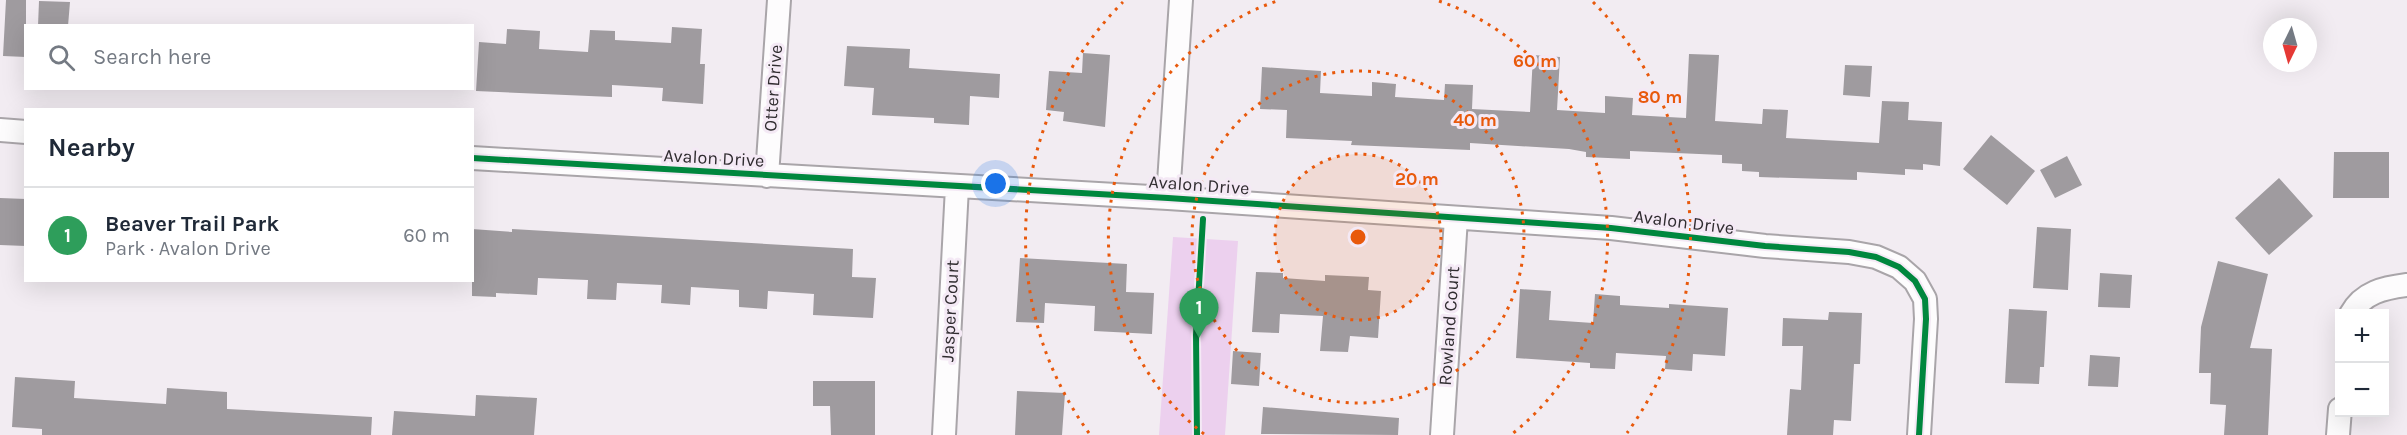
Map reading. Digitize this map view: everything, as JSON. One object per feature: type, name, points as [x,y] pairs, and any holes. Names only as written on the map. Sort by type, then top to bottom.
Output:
[{"type":"street","name":"Otter Drive","points":[[767,176],[779,0]]},
{"type":"street","points":[[1168,198],[1181,0]]},
{"type":"street","points":[[0,130],[24,132]]},
{"type":"street","name":"Avalon Drive","points":[[474,158],[1168,198],[1611,228],[1765,246],[1849,252],[1876,257],[1899,267],[1915,281],[1925,299],[1926,319],[1919,435]]},
{"type":"street","name":"Jasper Court","points":[[944,435],[957,187]]},
{"type":"street","name":"Rowland Court","points":[[1442,435],[1456,218]]},
{"type":"street","points":[[2355,309],[2367,295],[2389,287],[2407,285]]},
{"type":"street","points":[[2338,435],[2339,417]]},
{"type":"shaded area","points":[[1173,237],[1238,241],[1225,435],[1159,435]]},
{"type":"building","points":[[6,0],[26,0],[24,57],[3,56]]},
{"type":"building","points":[[39,1],[70,2],[68,24],[38,24]]},
{"type":"building","points":[[672,27],[702,29],[700,64],[705,64],[703,104],[662,101],[663,88],[612,85],[612,97],[476,91],[479,42],[506,44],[507,29],[540,31],[539,49],[588,52],[590,30],[615,31],[615,40],[671,43]]},
{"type":"building","points":[[847,46],[910,49],[909,68],[1000,74],[999,98],[970,96],[969,125],[934,123],[934,118],[872,115],[874,88],[844,86]]},
{"type":"building","points":[[1083,53],[1110,55],[1105,127],[1063,121],[1064,112],[1046,110],[1049,71],[1082,73]]},
{"type":"building","points":[[1689,54],[1719,55],[1715,121],[1762,124],[1763,109],[1788,110],[1786,138],[1879,143],[1882,101],[1909,102],[1908,120],[1942,122],[1940,166],[1923,164],[1923,170],[1905,169],[1905,175],[1857,172],[1857,180],[1759,177],[1759,172],[1742,171],[1742,164],[1722,163],[1722,155],[1630,151],[1630,159],[1586,157],[1586,152],[1569,149],[1470,143],[1470,150],[1351,145],[1352,141],[1286,138],[1287,110],[1260,109],[1262,67],[1321,71],[1320,93],[1372,96],[1372,82],[1396,84],[1395,97],[1444,100],[1445,84],[1473,85],[1472,109],[1530,112],[1533,55],[1560,57],[1557,110],[1605,113],[1605,96],[1633,98],[1632,115],[1686,118]]},
{"type":"building","points":[[1845,65],[1872,66],[1870,97],[1843,95]]},
{"type":"building","points":[[1991,135],[2035,171],[2007,205],[1963,169]]},
{"type":"building","points":[[2334,152],[2389,152],[2389,198],[2333,198]]},
{"type":"building","points":[[2067,156],[2082,185],[2055,198],[2040,170]]},
{"type":"building","points":[[2279,178],[2313,216],[2269,255],[2235,218]]},
{"type":"building","points":[[0,198],[24,199],[24,246],[0,245]]},
{"type":"building","points":[[2037,227],[2071,229],[2068,290],[2033,288]]},
{"type":"building","points":[[474,229],[512,232],[512,229],[853,249],[852,277],[876,278],[873,318],[813,315],[814,294],[768,291],[767,309],[739,307],[739,290],[691,287],[690,305],[661,303],[662,285],[617,283],[616,300],[587,299],[588,280],[538,278],[537,295],[496,293],[496,297],[472,296]]},
{"type":"building","points":[[1020,258],[1127,264],[1126,292],[1154,293],[1152,334],[1094,331],[1095,306],[1045,303],[1044,323],[1016,322]]},
{"type":"building","points":[[2218,261],[2268,274],[2250,348],[2272,349],[2268,435],[2224,435],[2226,405],[2210,404],[2211,373],[2199,373],[2201,327]]},
{"type":"building","points":[[1256,272],[1283,273],[1283,278],[1325,281],[1325,275],[1369,277],[1368,290],[1381,291],[1378,338],[1350,336],[1348,352],[1320,351],[1323,316],[1280,314],[1279,333],[1252,332]]},
{"type":"building","points":[[2100,273],[2132,275],[2130,308],[2098,307]]},
{"type":"building","points":[[1520,289],[1551,291],[1549,320],[1593,323],[1595,294],[1620,296],[1620,305],[1669,308],[1669,304],[1728,308],[1725,356],[1693,354],[1692,371],[1665,369],[1666,356],[1616,353],[1615,369],[1590,368],[1590,363],[1516,358]]},
{"type":"building","points":[[2009,309],[2047,311],[2044,367],[2040,367],[2039,384],[2005,383]]},
{"type":"building","points":[[1829,312],[1862,313],[1860,364],[1854,364],[1851,421],[1834,420],[1833,435],[1787,435],[1790,389],[1801,390],[1803,346],[1782,346],[1783,318],[1828,320]]},
{"type":"building","points":[[1233,351],[1261,353],[1259,386],[1231,384]]},
{"type":"building","points":[[2090,355],[2120,357],[2118,387],[2088,386]]},
{"type":"building","points":[[15,377],[75,381],[74,398],[166,404],[167,388],[227,392],[227,409],[372,417],[371,435],[42,435],[42,429],[12,427]]},
{"type":"building","points":[[813,381],[875,381],[875,435],[831,435],[830,406],[813,406]]},
{"type":"building","points":[[1017,391],[1065,393],[1062,435],[1015,435]]},
{"type":"building","points":[[476,395],[537,398],[534,435],[392,435],[394,411],[475,416]]},
{"type":"building","points":[[1263,407],[1399,418],[1398,435],[1261,434]]},
{"type":"cycle path","points":[[474,158],[1168,198],[1611,228],[1765,246],[1849,252],[1876,257],[1899,267],[1915,281],[1925,299],[1926,319],[1919,435]]},
{"type":"cycle path","points":[[1197,435],[1196,335],[1203,219]]},
{"type":"place","name":"Beaver Trail Park","points":[[1199,338]]}]
